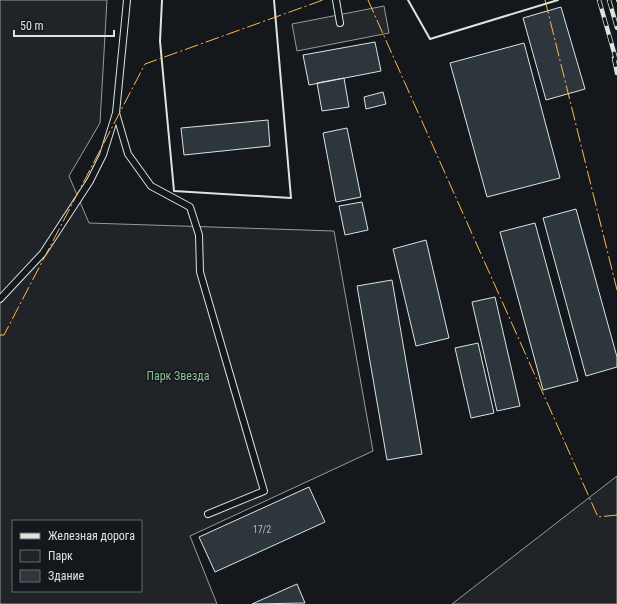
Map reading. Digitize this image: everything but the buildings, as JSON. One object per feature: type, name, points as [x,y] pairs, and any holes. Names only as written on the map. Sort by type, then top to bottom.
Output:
[{"type":"lane","points":[[0,299],[43,252],[90,181],[104,155],[116,113],[127,0]]},
{"type":"lane","points":[[336,0],[340,23]]},
{"type":"lane","points":[[116,113],[128,154],[151,186],[190,207],[199,235],[200,272],[264,491],[208,514]]},
{"type":"green space","name":"Парк Звезда","points":[[0,0],[107,0],[100,123],[69,176],[89,223],[334,231],[373,451],[190,536],[217,604],[0,604]]},
{"type":"green space","points":[[617,476],[617,604],[452,604]]},
{"type":"shaded area","points":[[384,6],[389,33],[297,51],[292,24]]},
{"type":"railway","points":[[599,0],[617,63]]},
{"type":"railway","points":[[609,0],[617,28]]},
{"type":"railway","points":[[614,58],[617,73]]},
{"type":"wall","points":[[162,0],[160,41],[174,191],[291,198],[274,0]]},
{"type":"wall","points":[[408,0],[430,39],[558,0]]},
{"type":"power","points":[[0,335],[4,335],[145,64],[323,0]]},
{"type":"power","points":[[368,0],[598,517],[617,515]]},
{"type":"power","points":[[545,0],[617,290]]}]
